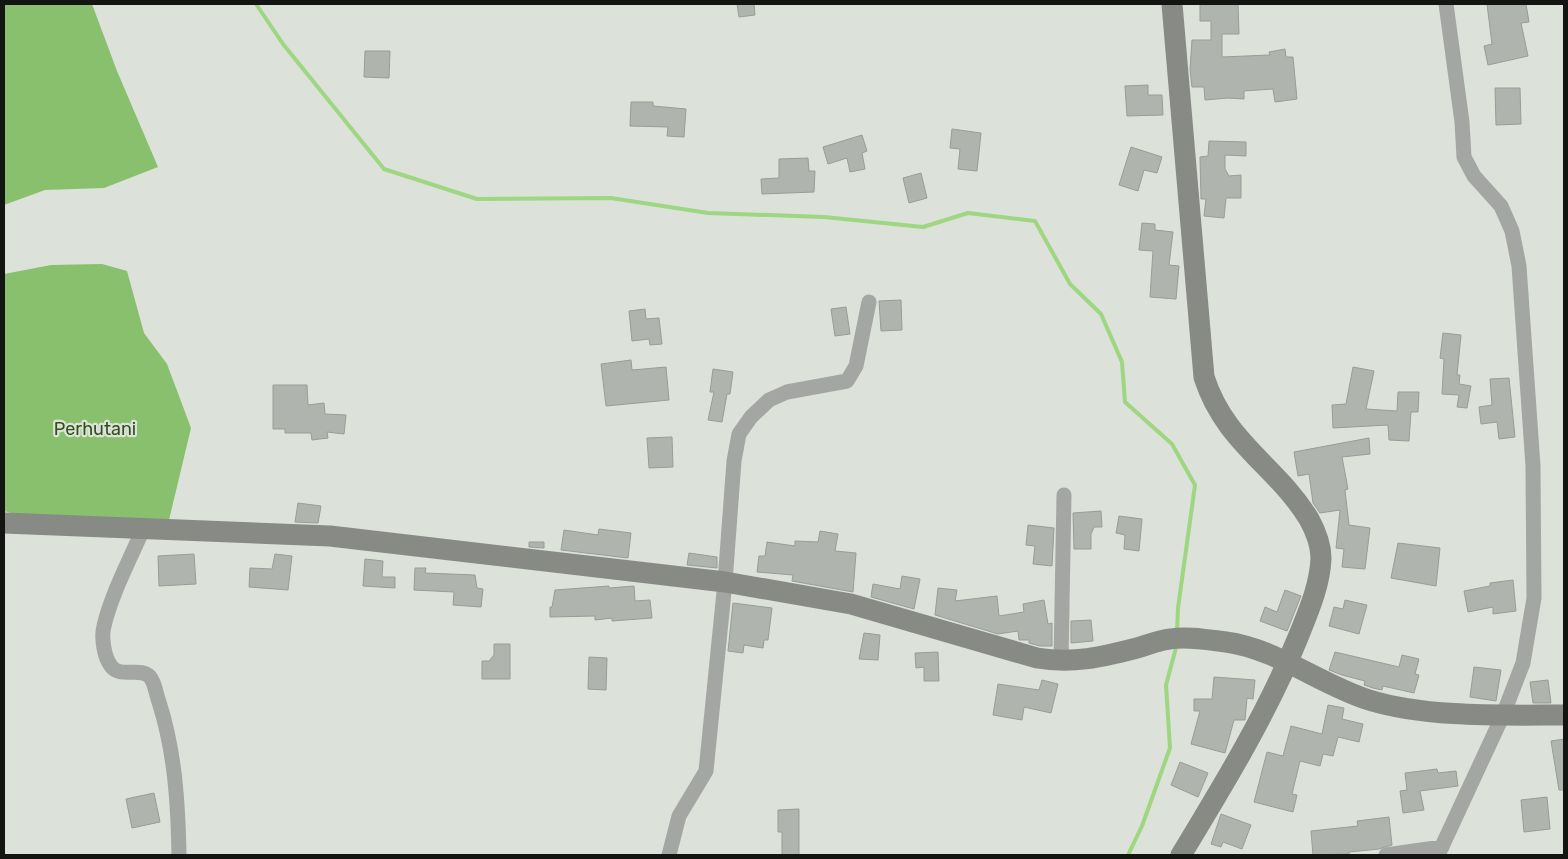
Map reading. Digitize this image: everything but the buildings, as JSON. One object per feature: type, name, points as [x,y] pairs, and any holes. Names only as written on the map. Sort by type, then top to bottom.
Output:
[{"type":"street","points":[[1171,4],[1204,377],[1211,398],[1222,418],[1240,441],[1280,483],[1308,519],[1317,537],[1321,556],[1320,575],[1314,599],[1287,664],[1245,748],[1181,855]]},
{"type":"street","points":[[1386,855],[1440,851],[1503,715],[1523,664],[1534,598],[1534,466],[1519,266],[1512,231],[1501,206],[1474,176],[1464,157],[1462,122],[1446,4]]},
{"type":"street","points":[[670,855],[679,816],[706,771],[725,582],[734,461],[739,434],[751,417],[769,400],[787,392],[846,381],[856,366],[870,302]]},
{"type":"street","points":[[1061,662],[1064,495]]},
{"type":"street","points":[[4,523],[40,526],[144,527],[330,536],[725,582],[851,604],[1037,658],[1061,662],[1101,657],[1179,639],[1228,642],[1247,647],[1333,686],[1390,706],[1413,710],[1503,715],[1564,715]]},
{"type":"street","points":[[144,527],[109,612],[103,638],[108,662],[112,668],[121,672],[144,673],[149,676],[153,684],[168,729],[175,777],[179,855]]},
{"type":"green space","points":[[4,4],[92,4],[117,71],[158,167],[104,188],[45,190],[4,205]]},
{"type":"green space","name":"Perhutani","points":[[102,264],[127,271],[144,333],[167,364],[191,428],[169,520],[21,516],[4,511],[4,274],[51,265]]},
{"type":"waterway","points":[[256,4],[283,44],[384,169],[477,199],[611,198],[708,213],[824,217],[923,227],[968,213],[1035,221],[1070,284],[1101,314],[1122,362],[1125,402],[1172,444],[1195,485],[1178,608],[1177,632]]},
{"type":"waterway","points":[[1128,855],[1142,826],[1170,748],[1166,685],[1177,644]]}]
